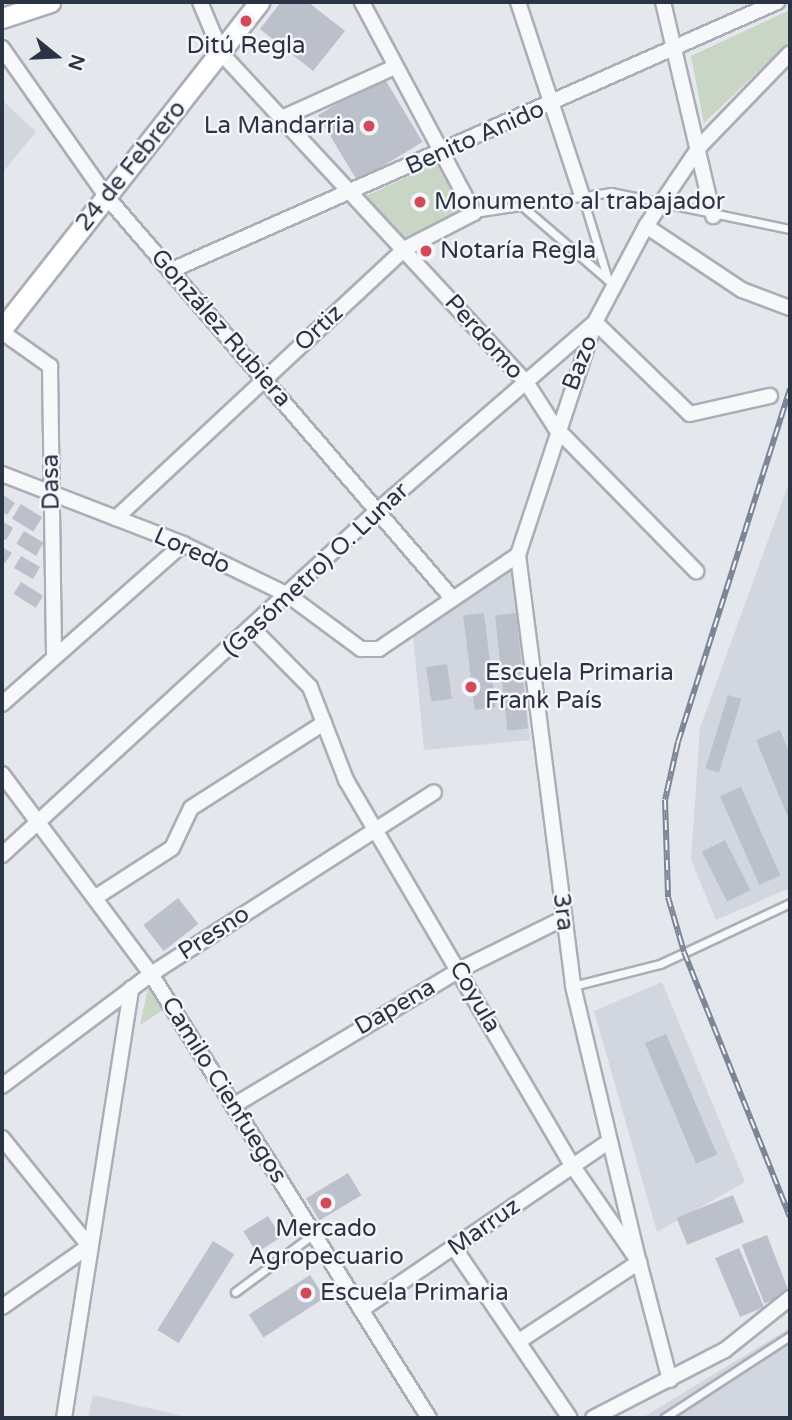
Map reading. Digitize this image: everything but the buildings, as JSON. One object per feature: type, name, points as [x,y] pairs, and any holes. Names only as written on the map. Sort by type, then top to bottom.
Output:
[{"type":"main road","points":[[2,18],[50,2]]},
{"type":"main road","name":"24 de Febrero","points":[[2,330],[106,196],[222,54],[259,2]]},
{"type":"street","name":"Perdomo","points":[[200,2],[222,54],[526,382],[555,427],[695,571]]},
{"type":"street","points":[[362,2],[395,68],[444,152],[474,213]]},
{"type":"street","points":[[518,2],[582,195]]},
{"type":"street","points":[[663,2],[672,51],[700,146],[713,216]]},
{"type":"street","name":"Benito Anido","points":[[172,270],[444,152],[777,2]]},
{"type":"street","name":"González Rubiera","points":[[2,48],[106,196],[452,598]]},
{"type":"street","name":"Bazo","points":[[518,555],[555,427],[612,284],[646,226],[700,146],[790,53]]},
{"type":"street","points":[[282,118],[395,68]]},
{"type":"street","name":"Ortiz","points":[[116,518],[404,249],[474,213]]},
{"type":"street","points":[[646,226],[742,289],[790,308]]},
{"type":"street","points":[[595,322],[690,414],[770,396]]},
{"type":"street","name":"(Gasómetro) O. Lunar","points":[[2,855],[42,825],[377,511],[595,322]]},
{"type":"street","name":"Dasa","points":[[2,330],[50,366],[54,657]]},
{"type":"street","name":"Loredo","points":[[2,474],[183,544],[288,595],[370,651],[452,598]]},
{"type":"street","points":[[2,704],[183,544]]},
{"type":"street","points":[[452,598],[518,555]]},
{"type":"street","name":"3ra","points":[[518,555],[573,986],[607,1143],[639,1262]]},
{"type":"street","name":"Coyula","points":[[253,629],[310,687],[324,723],[375,830],[572,1165],[639,1262],[670,1380]]},
{"type":"street","points":[[96,897],[172,848],[191,808],[324,723]]},
{"type":"street","name":"Camilo Cienfuegos","points":[[2,774],[96,897],[150,974],[315,1232],[429,1418]]},
{"type":"street","name":"Presno","points":[[2,1086],[150,974],[434,792]]},
{"type":"street","name":"Dapena","points":[[233,1106],[459,970],[564,918]]},
{"type":"street","points":[[64,1418],[131,988]]},
{"type":"street","points":[[2,1138],[89,1246]]},
{"type":"street","name":"Marruz","points":[[361,1310],[607,1143]]},
{"type":"street","points":[[2,1307],[89,1246]]},
{"type":"street","points":[[455,1248],[570,1418]]},
{"type":"street","points":[[519,1341],[639,1262]]},
{"type":"street","points":[[593,1418],[725,1350],[790,1298]]},
{"type":"lane","points":[[474,213],[611,192],[663,201],[713,216],[790,229]]},
{"type":"lane","points":[[582,195],[612,284]]},
{"type":"lane","points":[[522,205],[612,284]]},
{"type":"lane","points":[[573,986],[660,964],[790,903]]},
{"type":"lane","points":[[235,1292],[315,1232]]},
{"type":"lane","points":[[664,1418],[790,1336]]},
{"type":"shaded area","points":[[2,100],[36,132],[2,173]]},
{"type":"shaded area","points":[[790,480],[790,888],[716,920],[691,860],[700,728]]},
{"type":"shaded area","name":"Escuela Primaria Frank País","points":[[513,567],[530,740],[424,750],[413,634]]},
{"type":"shaded area","points":[[662,982],[745,1182],[657,1232],[594,1011]]},
{"type":"shaded area","points":[[790,1328],[790,1418],[639,1418],[647,1415]]},
{"type":"shaded area","points":[[93,1395],[191,1418],[88,1418]]},
{"type":"green space","points":[[790,10],[790,41],[704,123],[691,56]]},
{"type":"green space","points":[[442,161],[465,211],[404,238],[366,196]]},
{"type":"green space","points":[[148,988],[163,1010],[140,1025]]},
{"type":"railway","points":[[790,389],[678,742],[665,800],[668,897],[684,952],[790,1217]]},
{"type":"place","name":"Ditú Regla","points":[[246,21]]},
{"type":"place","name":"La Mandarria","points":[[369,126]]},
{"type":"place","name":"Monumento al trabajador","points":[[420,202]]},
{"type":"place","name":"Notaría Regla","points":[[426,251]]},
{"type":"place","name":"Escuela Primaria Frank País","points":[[471,687]]},
{"type":"place","name":"Mercado Agropecuario","points":[[326,1203]]},
{"type":"place","name":"Escuela Primaria","points":[[306,1293]]}]
